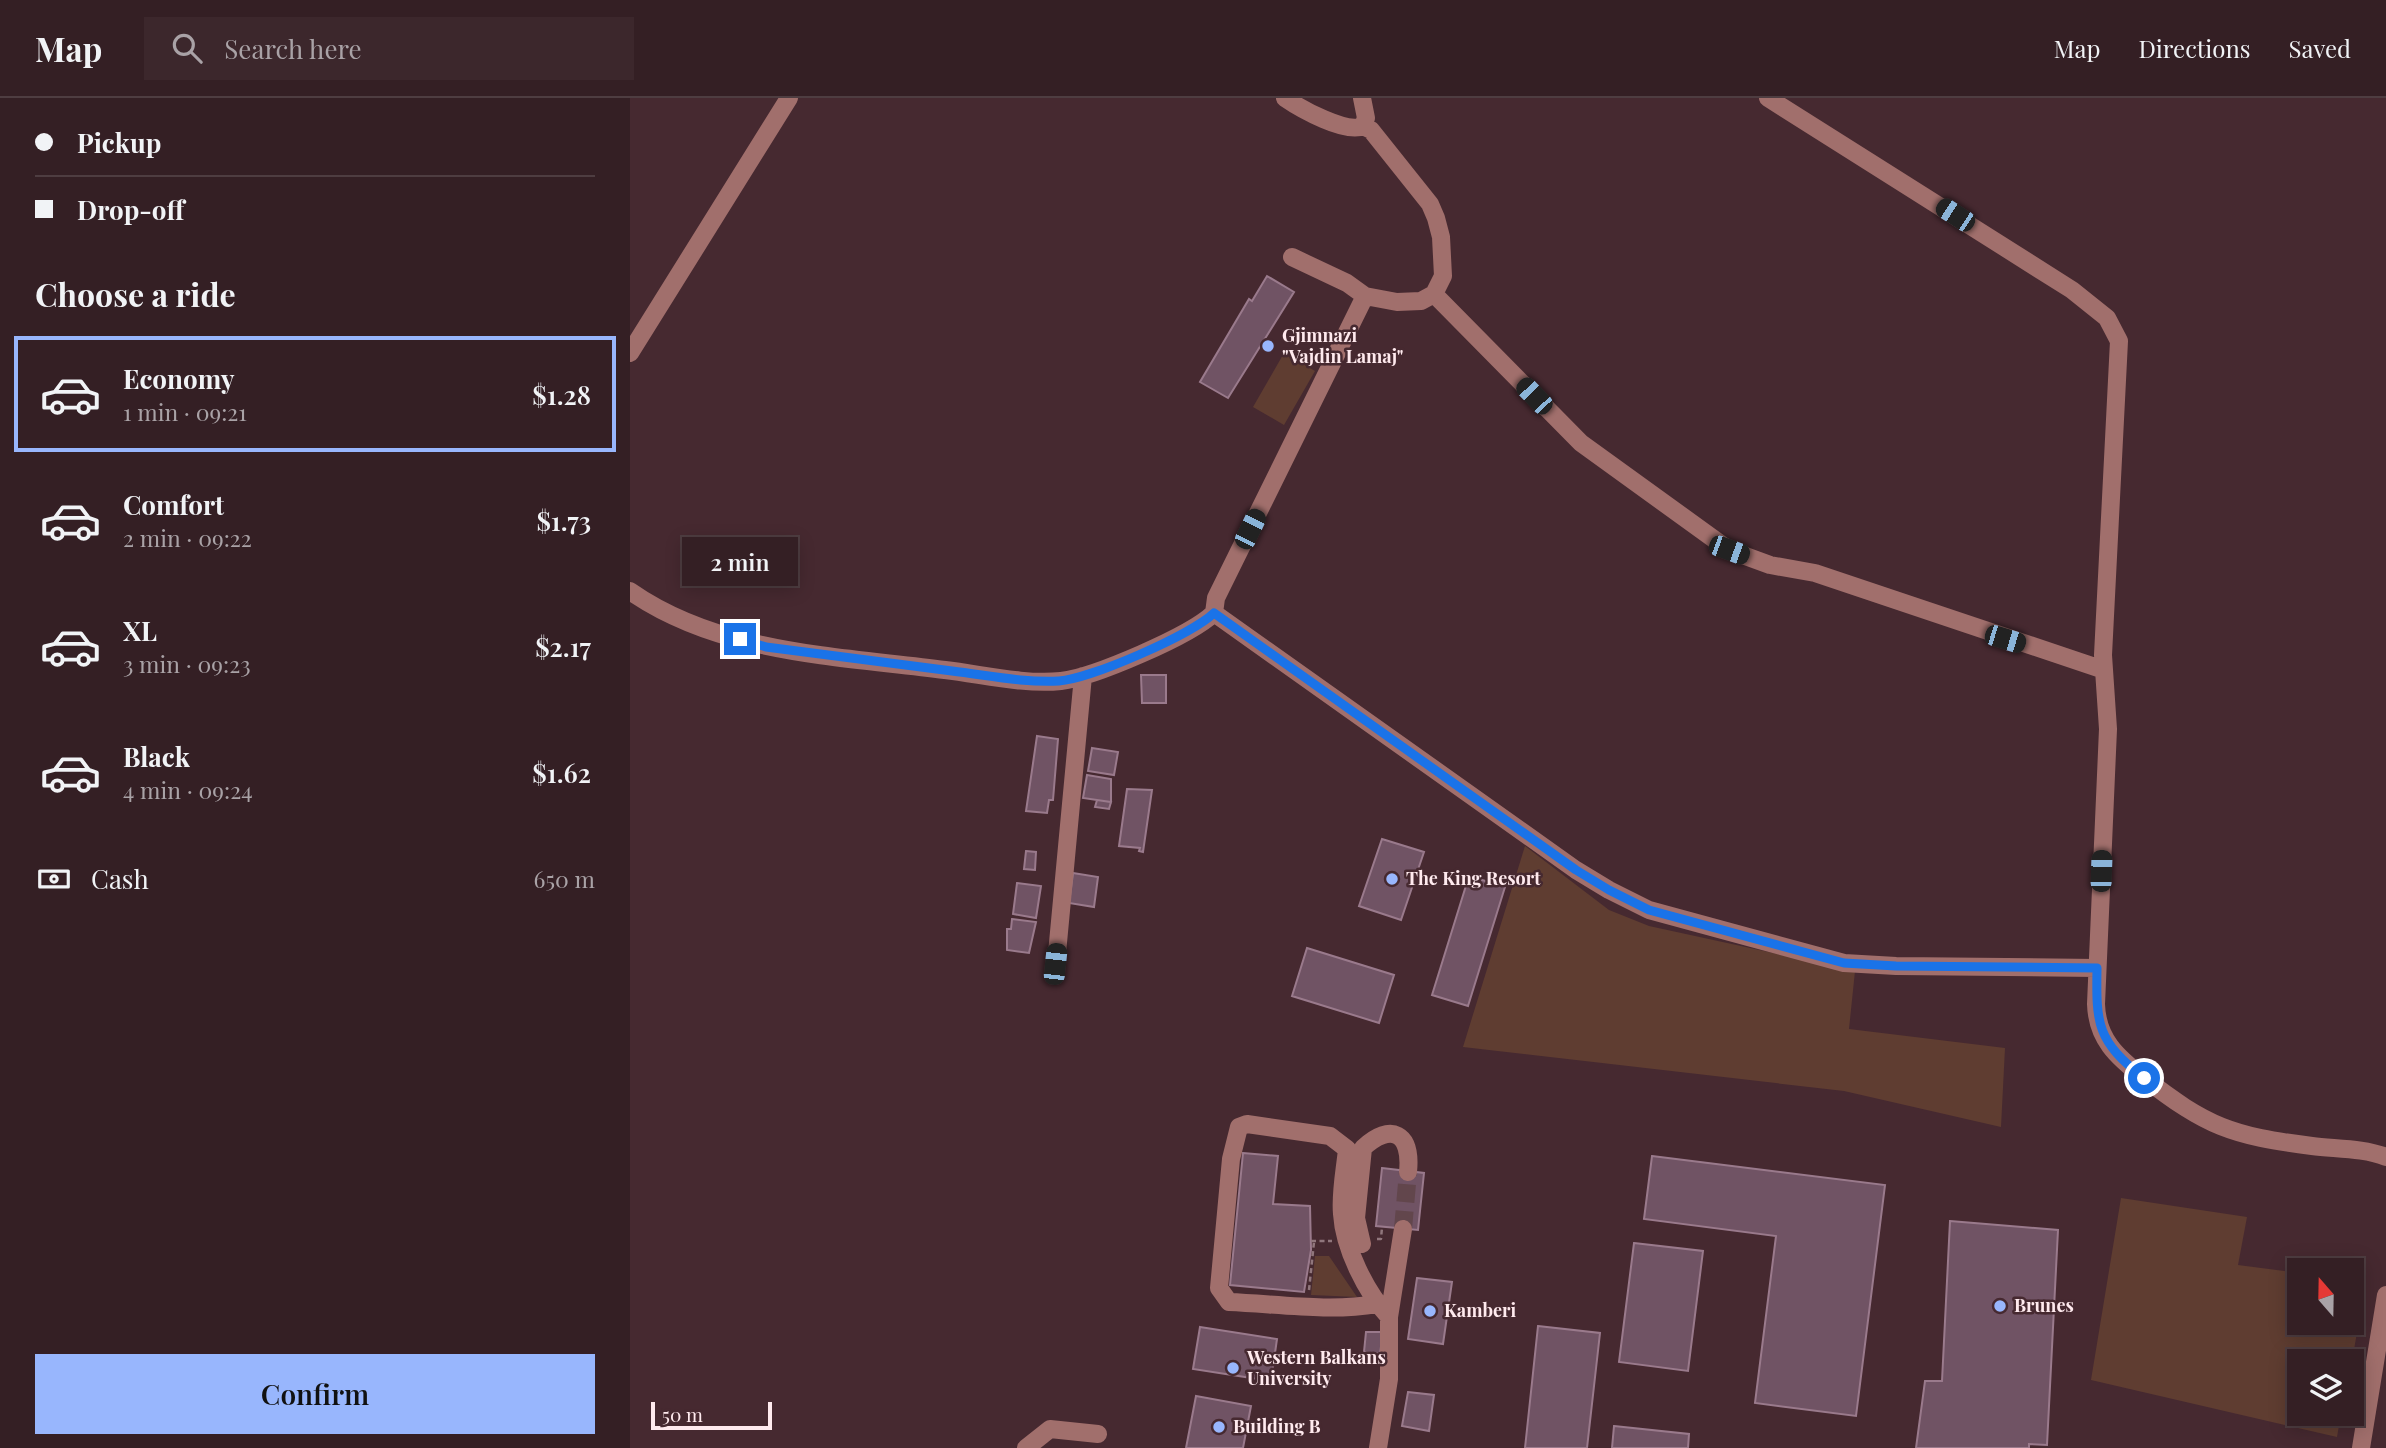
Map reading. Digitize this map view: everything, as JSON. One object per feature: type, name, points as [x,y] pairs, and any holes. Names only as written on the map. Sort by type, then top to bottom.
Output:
[{"type":"street","points":[[630,353],[789,98]]},
{"type":"street","points":[[1285,98],[1298,107],[1356,129],[1363,126],[1366,118],[1362,98]]},
{"type":"street","points":[[1768,98],[2060,283],[2107,318],[2119,341],[2104,670],[2108,729],[2097,968],[2096,1015],[2104,1040],[2127,1065],[2187,1111],[2212,1125],[2263,1140],[2386,1157]]},
{"type":"street","points":[[1292,257],[1365,296],[1397,302],[1421,301],[1434,294],[1443,276],[1443,257],[1439,227],[1430,204],[1371,130],[1363,126]]},
{"type":"street","points":[[1434,294],[1581,443],[1729,550],[1770,565],[1815,573],[2104,670]]},
{"type":"street","points":[[630,591],[660,612],[766,647],[1013,678],[1060,681],[1083,676],[1176,639],[1200,626],[1214,613],[1216,598],[1365,296]]},
{"type":"street","points":[[1214,613],[1576,870],[1649,910],[1844,963],[2097,968]]},
{"type":"street","points":[[1055,964],[1083,676]]},
{"type":"street","points":[[1247,1124],[1329,1136],[1347,1149],[1342,1214],[1349,1247],[1383,1310],[1229,1302],[1219,1288],[1231,1159],[1239,1128],[1247,1124]]},
{"type":"street","points":[[1378,1448],[1389,1379],[1383,1310],[1356,1228],[1363,1148],[1378,1134],[1394,1133],[1403,1139],[1410,1155],[1408,1172]]},
{"type":"street","points":[[1383,1310],[1403,1229]]},
{"type":"street","points":[[2361,1448],[2378,1399],[2386,1295]]},
{"type":"street","points":[[1026,1448],[1050,1429],[1098,1434]]},
{"type":"path","points":[[1307,1306],[1314,1242]]},
{"type":"shaded area","points":[[1284,353],[1315,371],[1284,425],[1253,407]]},
{"type":"shaded area","points":[[1525,846],[1609,910],[1649,926],[1855,971],[1849,1029],[2005,1048],[2001,1127],[1844,1091],[1463,1047]]},
{"type":"shaded area","points":[[2121,1198],[2247,1217],[2238,1265],[2287,1271],[2287,1335],[2357,1335],[2354,1349],[2287,1349],[2287,1425],[2091,1380]]},
{"type":"shaded area","points":[[1315,1256],[1329,1256],[1357,1297],[1311,1295]]},
{"type":"shaded area","points":[[2290,1426],[2339,1426],[2337,1437]]},
{"type":"building","points":[[1267,276],[1294,292],[1228,398],[1200,382],[1249,299],[1252,301]]},
{"type":"building","points":[[1141,675],[1166,675],[1166,703],[1142,703]]},
{"type":"building","points":[[1037,736],[1058,739],[1053,800],[1049,800],[1047,813],[1026,811]]},
{"type":"building","points":[[1092,748],[1118,752],[1114,775],[1088,771]]},
{"type":"building","points":[[1087,775],[1111,779],[1111,802],[1083,798]]},
{"type":"building","points":[[1127,789],[1152,790],[1143,852],[1139,851],[1140,848],[1119,846]]},
{"type":"building","points":[[1097,800],[1111,802],[1109,809],[1095,807]]},
{"type":"building","name":"The King Resort","points":[[1382,839],[1424,852],[1401,920],[1359,906]]},
{"type":"building","points":[[1026,851],[1036,852],[1035,870],[1024,869]]},
{"type":"building","points":[[1073,873],[1098,877],[1094,907],[1069,903]]},
{"type":"building","points":[[1469,876],[1505,887],[1468,1006],[1432,995]]},
{"type":"building","points":[[1017,883],[1041,886],[1036,918],[1013,914]]},
{"type":"building","points":[[1012,919],[1036,922],[1029,953],[1007,950],[1007,929],[1011,929]]},
{"type":"building","points":[[1307,948],[1394,975],[1379,1023],[1292,996]]},
{"type":"building","points":[[1243,1153],[1278,1156],[1273,1204],[1310,1206],[1311,1250],[1304,1292],[1230,1285]]},
{"type":"building","points":[[1652,1156],[1885,1185],[1856,1416],[1755,1403],[1776,1236],[1644,1219]]},
{"type":"building","points":[[1382,1168],[1424,1173],[1418,1230],[1376,1226]]},
{"type":"building","name":"Brunes","points":[[1950,1221],[2058,1230],[2047,1445],[2029,1444],[2029,1448],[1916,1448],[1925,1381],[1942,1381]]},
{"type":"building","points":[[1634,1243],[1703,1251],[1688,1371],[1619,1362]]},
{"type":"building","name":"Kamberi","points":[[1417,1278],[1452,1282],[1443,1344],[1408,1339]]},
{"type":"building","points":[[1538,1326],[1600,1333],[1587,1448],[1525,1448]]},
{"type":"building","points":[[1200,1327],[1277,1339],[1271,1381],[1193,1369]]},
{"type":"building","points":[[1366,1332],[1383,1332],[1380,1354],[1364,1352]]},
{"type":"building","points":[[1408,1392],[1434,1395],[1429,1431],[1402,1426]]},
{"type":"building","name":"Building B","points":[[1196,1396],[1251,1406],[1243,1448],[1186,1448]]},
{"type":"building","points":[[1614,1426],[1689,1434],[1688,1448],[1612,1448]]},
{"type":"tunnel","points":[[1403,1229],[1408,1172]]},
{"type":"place","name":"Gjimnazi \"Vajdin Lamaj\"","points":[[1268,346]]},
{"type":"place","name":"The King Resort","points":[[1392,879]]},
{"type":"place","name":"Brunes","points":[[2000,1306]]},
{"type":"place","name":"Kamberi","points":[[1430,1311]]},
{"type":"place","name":"Western Balkans University","points":[[1233,1368]]},
{"type":"place","name":"Building B","points":[[1219,1427]]},
{"type":"route","points":[[740,639],[766,647],[1013,678],[1060,681],[1083,676],[1176,639],[1200,626],[1214,613],[1306,681],[1576,870],[1649,910],[1844,963],[2097,968],[2096,1015],[2104,1040],[2114,1053],[2144,1078]]}]
